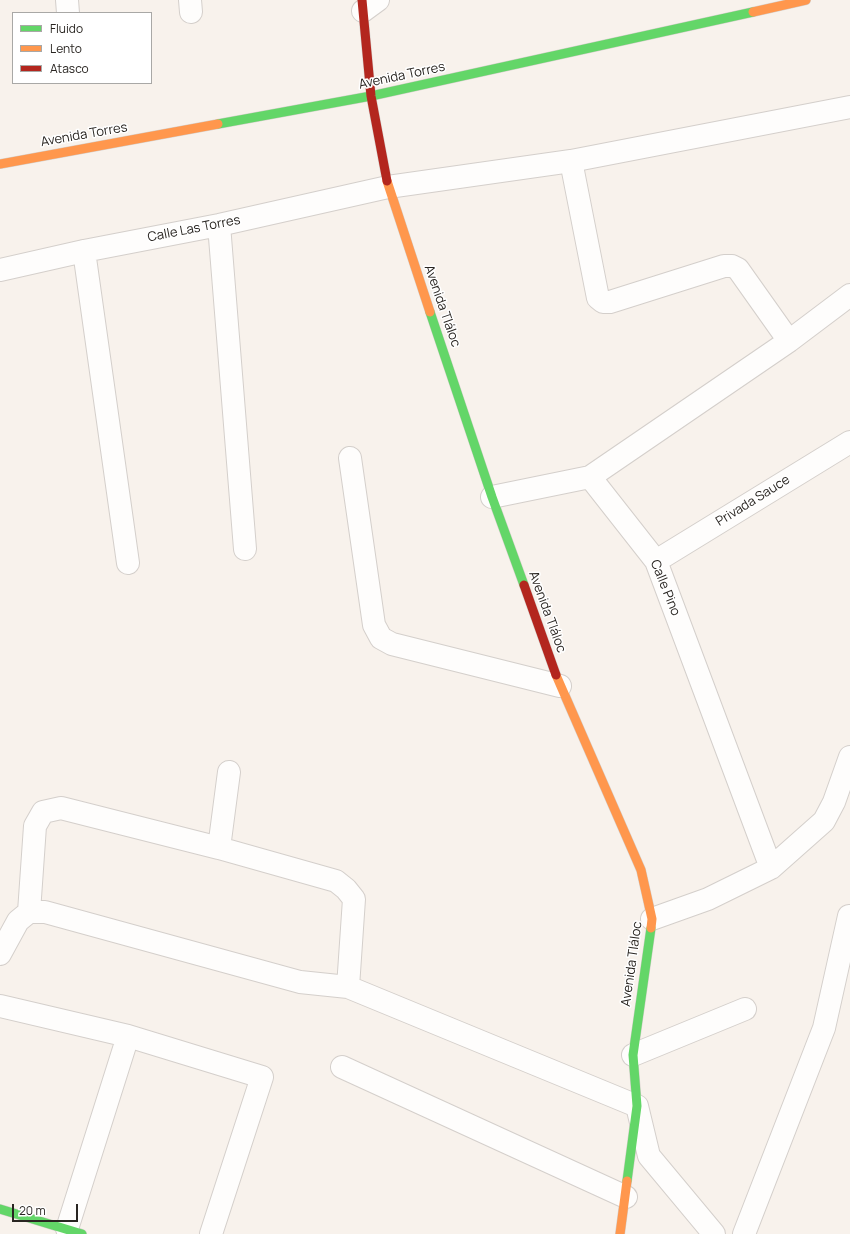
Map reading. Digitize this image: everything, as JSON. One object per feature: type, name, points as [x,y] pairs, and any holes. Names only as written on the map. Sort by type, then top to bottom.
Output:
[{"type":"main road","name":"Avenida Torres","points":[[0,164],[370,96],[806,0]]},
{"type":"main road","name":"Avenida Tláloc","points":[[368,4],[370,96],[388,187],[492,497],[560,686],[641,870],[652,918],[633,1055],[637,1106],[620,1234]]},
{"type":"main road","points":[[0,1208],[74,1232]]},
{"type":"street","points":[[67,0],[68,12]]},
{"type":"street","name":"Calle Las Torres","points":[[0,270],[84,251],[219,225],[388,187],[571,161],[850,107]]},
{"type":"street","points":[[571,161],[598,298],[603,302],[610,302],[724,266],[732,266],[738,269],[789,341]]},
{"type":"street","points":[[219,225],[245,549]]},
{"type":"street","points":[[84,251],[128,563]]},
{"type":"street","points":[[492,497],[590,478],[789,341],[850,295]]},
{"type":"street","name":"Privada Sauce","points":[[656,561],[850,442]]},
{"type":"street","points":[[350,458],[374,625],[381,638],[392,644],[560,686]]},
{"type":"street","name":"Calle Pino","points":[[590,478],[656,561],[771,868]]},
{"type":"street","points":[[652,918],[708,899],[771,868],[824,821],[834,802],[850,757]]},
{"type":"street","points":[[219,848],[229,772]]},
{"type":"street","points":[[30,912],[35,826],[43,812],[61,808],[219,848],[336,881],[354,899],[348,987]]},
{"type":"street","points":[[0,954],[18,921],[30,912],[45,912],[300,982],[348,987],[637,1106],[649,1156],[714,1234]]},
{"type":"street","points":[[744,1234],[824,1028],[849,916]]},
{"type":"street","points":[[0,1006],[128,1036],[262,1077],[211,1234]]},
{"type":"street","points":[[633,1055],[746,1009]]},
{"type":"street","points":[[74,1232],[128,1036]]},
{"type":"street","points":[[342,1067],[626,1197]]},
{"type":"traffic: fast","points":[[218,124],[371,96],[753,12]]},
{"type":"traffic: fast","points":[[430,312],[492,497],[524,585]]},
{"type":"traffic: fast","points":[[627,1181],[637,1106],[633,1055],[651,928]]},
{"type":"traffic: fast","points":[[0,1209],[82,1234]]},
{"type":"traffic: slow","points":[[753,12],[806,0]]},
{"type":"traffic: slow","points":[[0,164],[218,124]]},
{"type":"traffic: slow","points":[[387,181],[430,312]]},
{"type":"traffic: slow","points":[[556,675],[641,870],[652,919],[651,928]]},
{"type":"traffic: slow","points":[[620,1234],[627,1181]]},
{"type":"traffic: jam","points":[[362,0],[371,96],[387,181]]},
{"type":"traffic: jam","points":[[524,585],[556,675]]}]
